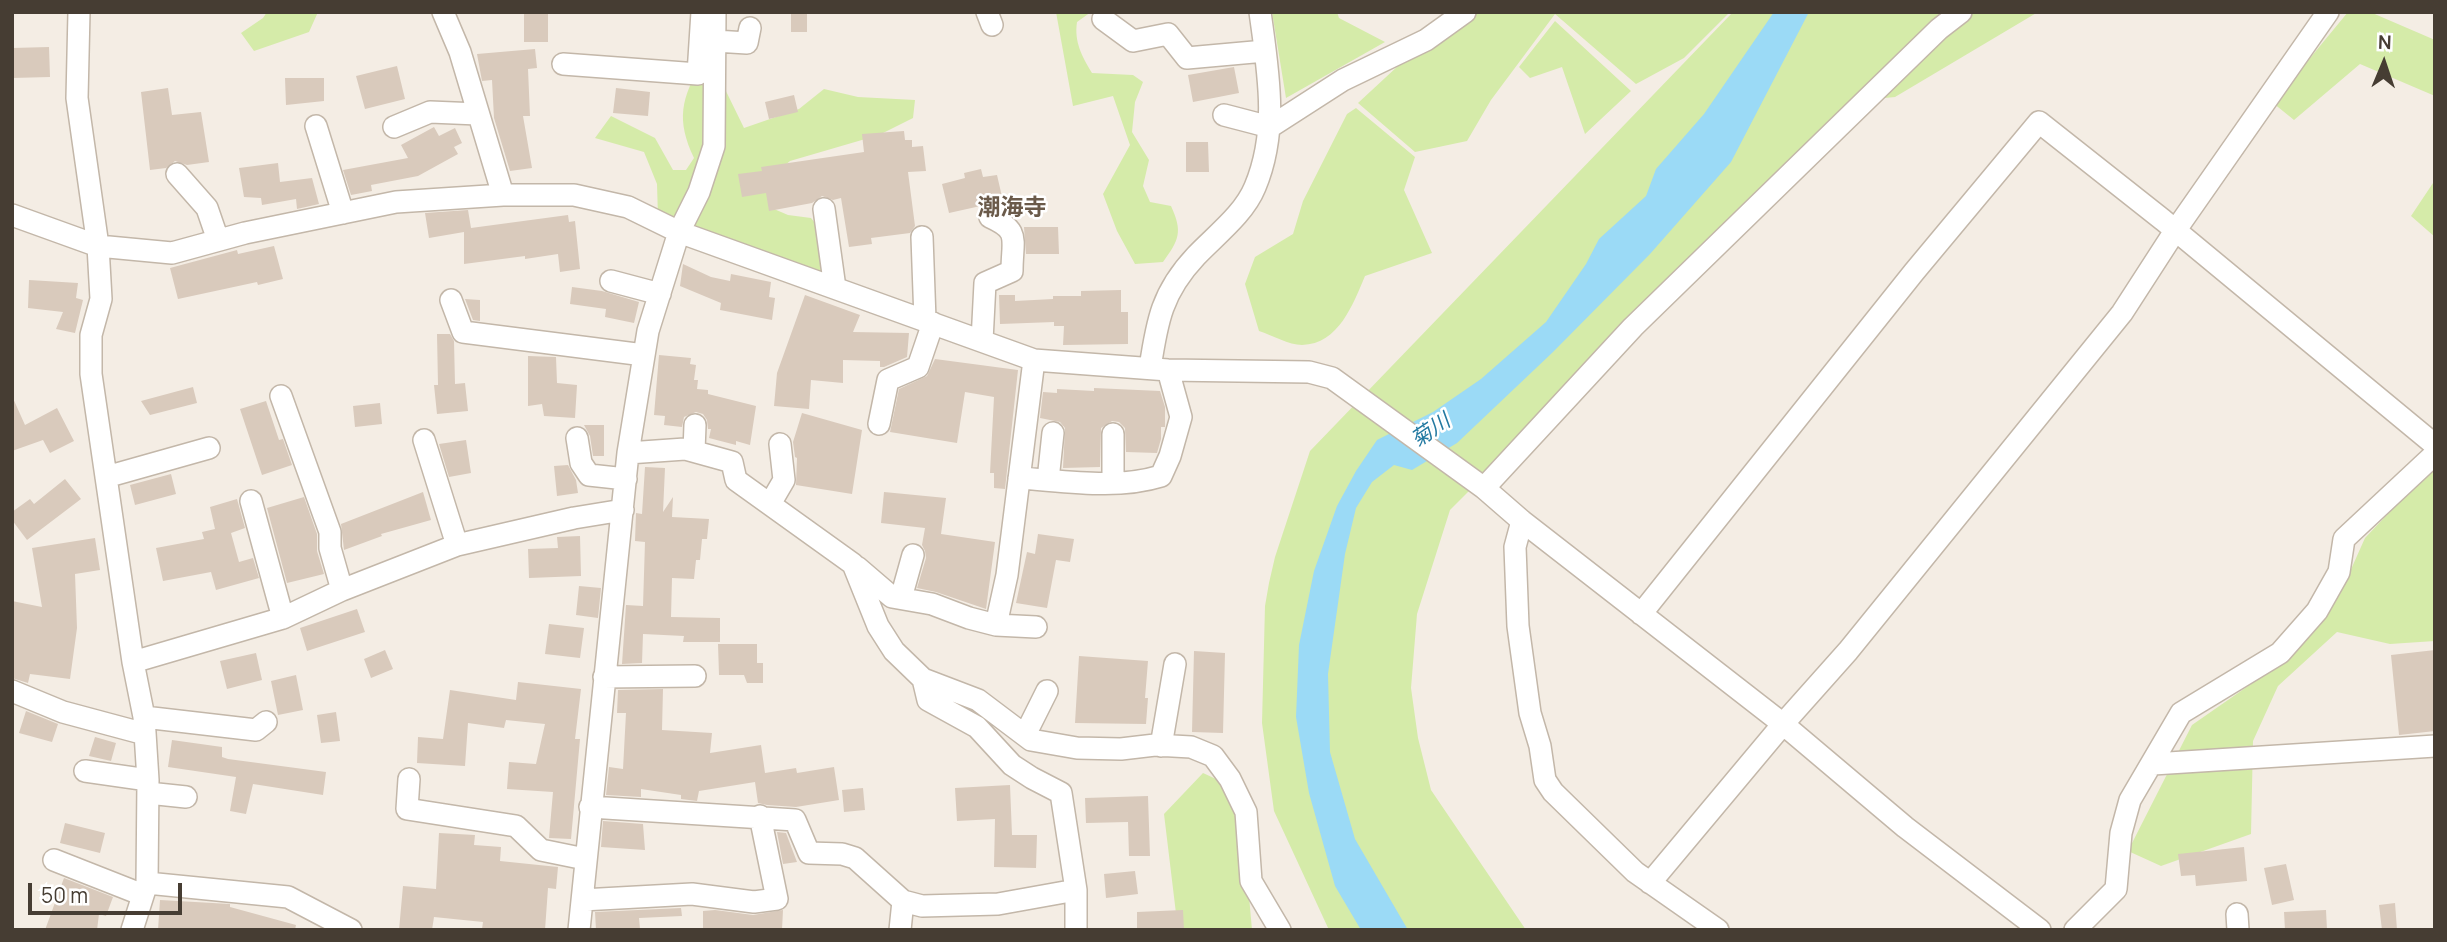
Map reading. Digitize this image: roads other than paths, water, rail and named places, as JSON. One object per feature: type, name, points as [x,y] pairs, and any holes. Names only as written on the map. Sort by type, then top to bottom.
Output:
[{"type":"street","points":[[79,12],[77,98],[98,246],[101,299],[91,335],[91,374],[133,662],[145,726],[148,787],[145,889],[132,930]]},
{"type":"street","points":[[443,12],[460,52],[503,195]]},
{"type":"street","points":[[563,64],[698,74],[702,12]]},
{"type":"street","points":[[579,930],[628,453],[648,331],[679,232],[699,192],[714,146],[715,12]]},
{"type":"street","points":[[1019,478],[1112,482],[1145,481],[1161,476],[1170,457],[1181,417],[1159,369],[1157,321],[1174,284],[1194,258],[1234,218],[1254,189],[1265,156],[1271,96],[1260,12]]},
{"type":"street","points":[[1224,115],[1270,127],[1343,80],[1426,40],[1465,12]]},
{"type":"street","points":[[1480,485],[1633,327],[1939,29],[1961,12]]},
{"type":"street","points":[[1650,883],[1848,651],[2122,313],[2175,231],[2328,12]]},
{"type":"street","points":[[1103,19],[1133,41],[1168,34],[1187,58],[1265,51]]},
{"type":"street","points":[[715,41],[747,43],[750,28]]},
{"type":"street","points":[[394,127],[430,112],[478,114]]},
{"type":"street","points":[[1641,614],[1906,282],[2039,122],[2435,445]]},
{"type":"street","points":[[316,126],[342,213]]},
{"type":"street","points":[[177,174],[207,208],[218,240]]},
{"type":"street","points":[[12,215],[98,246],[172,253],[218,240],[396,202],[503,195],[574,195],[628,207],[679,232],[1034,360],[1159,369],[1309,372],[1332,378],[1480,485],[1522,521],[1783,724],[1905,827],[2040,930]]},
{"type":"street","points":[[824,209],[835,288]]},
{"type":"street","points":[[982,341],[985,283],[1012,271],[1012,232],[1007,225],[990,217]]},
{"type":"street","points":[[879,424],[888,380],[918,367],[929,322],[922,237]]},
{"type":"street","points":[[611,281],[660,294]]},
{"type":"street","points":[[452,300],[463,332],[644,355]]},
{"type":"street","points":[[996,625],[1007,575],[1034,360]]},
{"type":"street","points":[[281,397],[330,532],[330,548],[342,590]]},
{"type":"street","points":[[694,452],[695,425]]},
{"type":"street","points":[[1048,480],[1053,433]]},
{"type":"street","points":[[1112,482],[1113,434]]},
{"type":"street","points":[[577,438],[580,463],[589,475],[626,479]]},
{"type":"street","points":[[424,440],[457,545]]},
{"type":"street","points":[[770,504],[784,480],[780,444]]},
{"type":"street","points":[[106,477],[209,448]]},
{"type":"street","points":[[628,453],[685,449],[732,462],[736,480],[852,564],[892,597],[932,604],[996,625],[1036,627]]},
{"type":"street","points":[[2075,930],[2116,889],[2121,833],[2130,800],[2181,713],[2280,653],[2317,611],[2339,572],[2344,539],[2435,454]]},
{"type":"street","points":[[251,502],[283,618]]},
{"type":"street","points":[[133,662],[283,618],[342,590],[457,545],[574,518],[623,510]]},
{"type":"street","points":[[1522,521],[1515,547],[1518,625],[1530,713],[1540,746],[1545,780],[1553,792],[1635,872],[1718,930]]},
{"type":"street","points":[[901,598],[913,555]]},
{"type":"street","points":[[852,564],[878,626],[894,651],[923,679],[978,700],[1031,740],[1077,748],[1191,747],[1213,756],[1230,779],[1246,812],[1251,881],[1280,930]]},
{"type":"street","points":[[1161,746],[1175,664]]},
{"type":"street","points":[[604,677],[695,676]]},
{"type":"street","points":[[923,679],[928,700],[977,727],[1012,765],[1062,793],[1076,890],[1076,930]]},
{"type":"street","points":[[12,691],[63,712],[145,726],[256,730],[267,722]]},
{"type":"street","points":[[1025,735],[1047,691]]},
{"type":"street","points":[[2153,764],[2435,746]]},
{"type":"street","points":[[85,771],[186,797]]},
{"type":"street","points":[[409,779],[408,809],[516,826],[541,850],[585,859]]},
{"type":"street","points":[[590,807],[795,820],[809,853],[842,854],[855,858],[903,901],[922,906],[998,904],[1076,890]]},
{"type":"street","points":[[582,900],[692,894],[754,902],[777,899],[760,816]]},
{"type":"street","points":[[54,860],[145,889],[288,897],[351,930]]},
{"type":"street","points":[[900,930],[903,901]]},
{"type":"water","name":"菊川","points":[[1774,12],[1809,12],[1731,162],[1650,254],[1553,352],[1457,443],[1412,470],[1394,465],[1372,482],[1356,508],[1345,554],[1328,674],[1330,752],[1355,839],[1408,930],[1361,930],[1335,886],[1309,793],[1296,717],[1299,645],[1314,571],[1337,506],[1377,440],[1433,412],[1481,379],[1546,322],[1586,264],[1599,239],[1646,196],[1656,169],[1704,114]]},
{"type":"district","name":"潮海寺","points":[[1012,209]]}]
